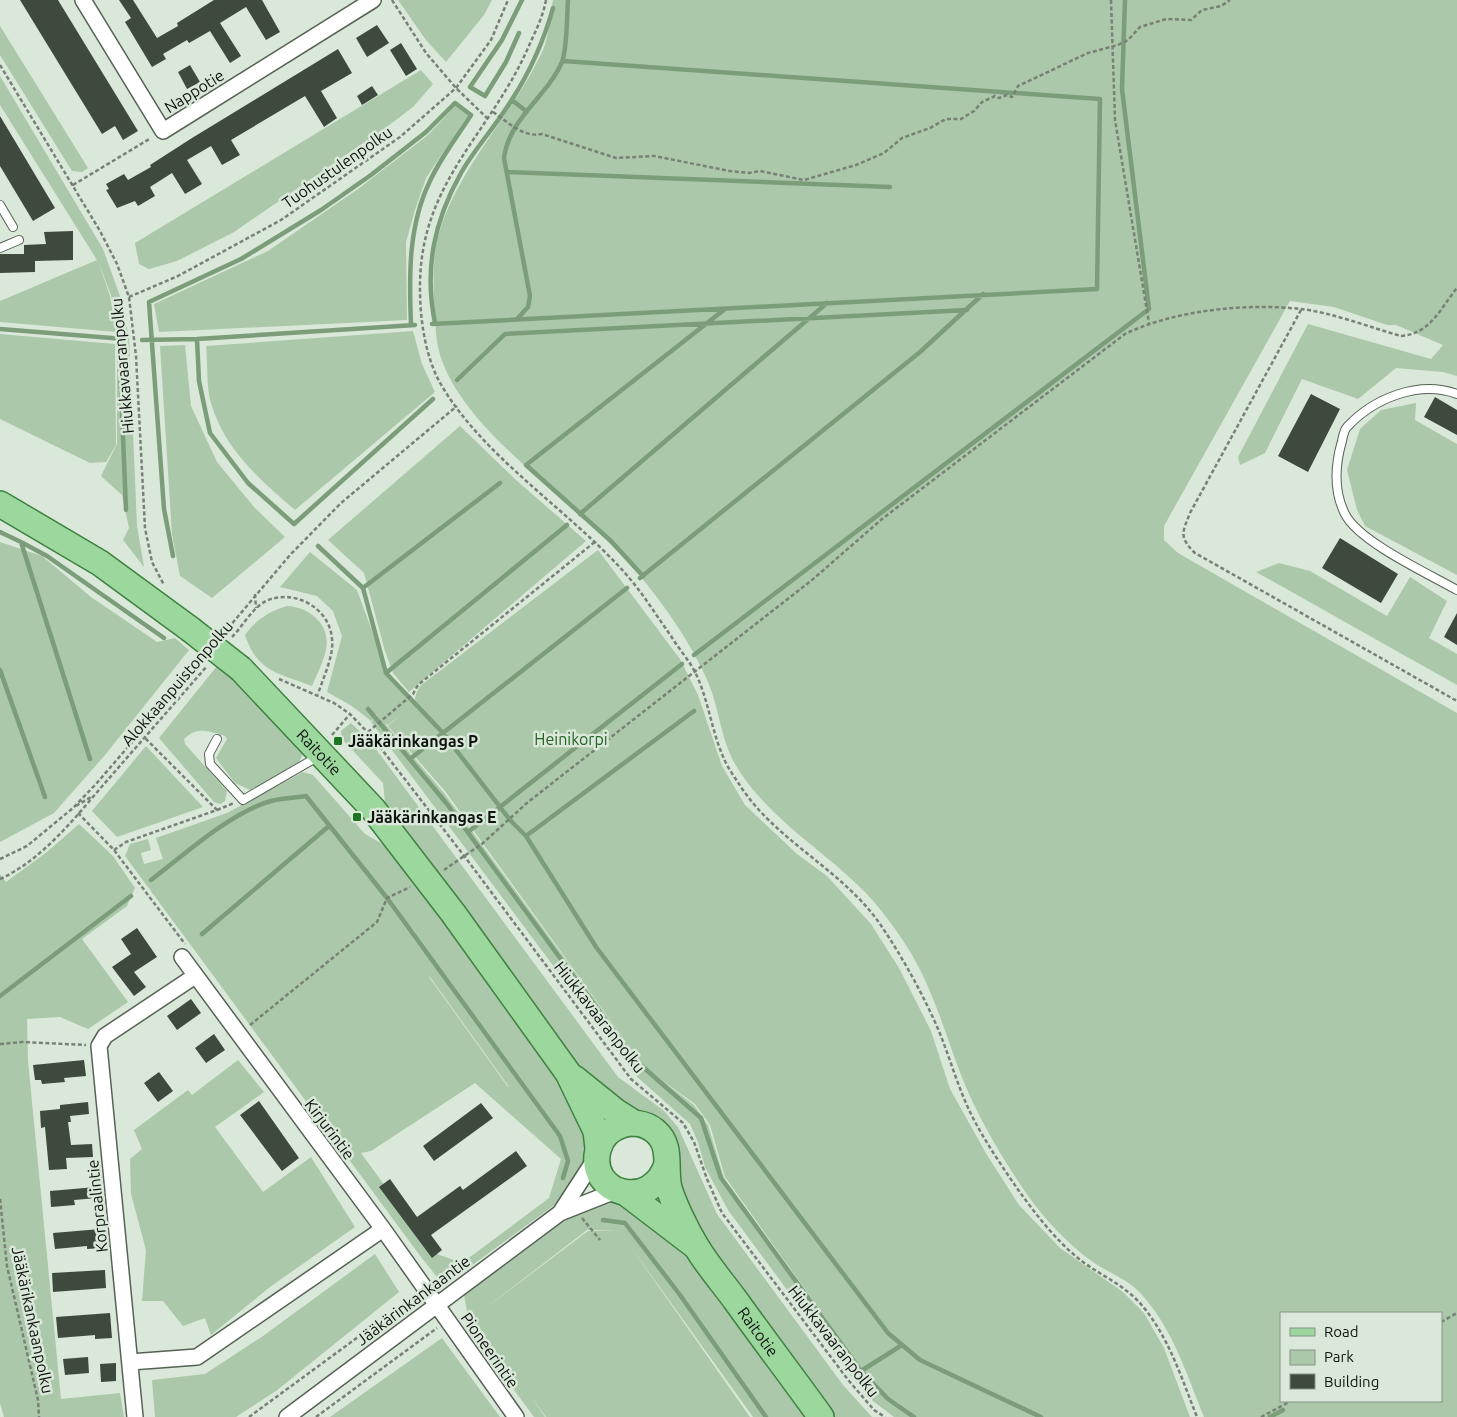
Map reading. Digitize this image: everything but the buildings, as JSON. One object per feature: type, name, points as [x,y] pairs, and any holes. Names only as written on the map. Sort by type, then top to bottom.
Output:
[{"type":"main road","name":"Raitotie","points":[[0,504],[100,563],[190,629],[241,669],[327,744],[379,817],[453,913],[568,1073],[596,1131],[600,1172],[604,1179],[696,1246]]},
{"type":"main road","name":"Raitotie","points":[[568,1073],[615,1111],[634,1123],[649,1127],[661,1138],[665,1146],[669,1188],[696,1246],[821,1417]]},
{"type":"main road","points":[[597,1152],[606,1134],[612,1129],[619,1125],[634,1123]]},
{"type":"main road","points":[[622,1192],[645,1191],[653,1187],[664,1173],[667,1164]]},
{"type":"street","name":"Nappotie","points":[[83,0],[164,131],[373,0]]},
{"type":"street","name":"Kirjurintie","points":[[182,957],[437,1304]]},
{"type":"street","points":[[99,1046],[105,1036],[195,976]]},
{"type":"street","name":"Korpraalintie","points":[[99,1046],[135,1417]]},
{"type":"street","name":"Jääkärinkankaantie","points":[[567,1211],[597,1152]]},
{"type":"street","name":"Jääkärinkankaantie","points":[[287,1417],[437,1304],[567,1211],[622,1192]]},
{"type":"street","points":[[130,1362],[197,1357],[383,1229]]},
{"type":"street","name":"Pioneerintie","points":[[437,1304],[516,1417]]},
{"type":"lane","points":[[0,205],[13,227]]},
{"type":"lane","points":[[0,248],[19,240]]},
{"type":"lane","points":[[1457,394],[1445,390],[1412,389],[1379,402],[1346,428],[1337,459],[1336,485],[1345,515],[1362,535],[1457,590]]},
{"type":"lane","points":[[216,739],[209,754],[210,764],[243,800],[309,763],[327,744]]},
{"type":"path","points":[[392,0],[426,53],[456,88],[488,118]]},
{"type":"path","name":"Tuohustulenpolku","points":[[129,298],[196,267],[281,220],[400,137],[456,88],[491,40],[508,0]]},
{"type":"path","points":[[546,0],[544,12],[516,76],[493,112],[463,152],[439,196],[426,238],[421,266],[420,290],[428,354],[439,381],[479,436],[596,541],[636,585],[695,672],[722,755],[743,790],[770,822],[849,887],[876,918],[908,966],[936,1025],[974,1121],[1016,1186],[1054,1235],[1083,1262],[1123,1286],[1148,1313],[1171,1351],[1197,1417]]},
{"type":"path","points":[[1110,0],[1114,120],[1148,323]]},
{"type":"path","points":[[493,112],[525,134],[533,136],[542,134],[616,158],[654,156],[730,171],[749,173],[760,171],[804,180],[856,165],[884,153],[902,138],[930,128],[946,119],[961,119],[974,111],[982,102],[995,96],[999,98],[1007,95],[1012,98],[1017,88],[1088,53],[1118,45],[1128,40],[1140,27],[1166,19],[1191,20],[1202,10],[1221,6],[1230,0]]},
{"type":"path","name":"Hiukkavaaranpolku","points":[[0,65],[108,248],[129,298],[136,356],[145,528],[152,562],[165,586]]},
{"type":"path","points":[[72,186],[164,131]]},
{"type":"path","points":[[476,849],[528,802],[812,580],[882,520],[1125,334],[1148,323],[1238,308],[1301,309],[1401,336],[1412,335],[1423,331],[1457,288]]},
{"type":"path","points":[[1301,309],[1190,512],[1183,532],[1184,543],[1195,554],[1457,701]]},
{"type":"path","points":[[368,733],[414,694],[418,685],[596,541]]},
{"type":"path","points":[[255,594],[256,608]]},
{"type":"path","name":"Alokkaanpuistonpolku","points":[[232,638],[256,608],[266,601],[290,597],[303,600],[316,608],[325,618],[332,639],[331,650],[318,694]]},
{"type":"path","name":"Alokkaanpuistonpolku","points":[[0,879],[11,874],[40,852],[78,813],[214,659]]},
{"type":"path","name":"Hiukkavaaranpolku","points":[[278,679],[318,694],[350,714],[368,733],[465,857],[631,1078],[683,1123],[694,1142],[722,1213],[848,1382],[874,1410],[885,1417]]},
{"type":"path","points":[[327,744],[350,714]]},
{"type":"path","points":[[145,738],[217,810]]},
{"type":"path","points":[[73,808],[94,796]]},
{"type":"path","points":[[114,850],[126,842],[243,800]]},
{"type":"path","points":[[78,813],[128,867]]},
{"type":"path","points":[[247,1028],[377,922],[387,898],[402,890]]},
{"type":"path","points":[[0,1044],[23,1042],[99,1046]]},
{"type":"path","name":"Jääkärikankaanpolku","points":[[0,1199],[7,1266],[38,1400],[39,1417]]},
{"type":"path","points":[[567,1211],[600,1240]]},
{"type":"path","points":[[249,1417],[425,1288]]},
{"type":"path","points":[[1442,1321],[1457,1313]]},
{"type":"path","points":[[316,1417],[448,1321]]},
{"type":"path","points":[[1261,1417],[1289,1402]]},
{"type":"green space","points":[[398,0],[492,0],[484,15],[446,62],[426,40]]},
{"type":"green space","points":[[553,0],[1457,0],[1457,376],[1443,372],[1396,368],[1358,399],[1302,379],[1265,453],[1240,465],[1238,457],[1308,324],[1431,359],[1443,345],[1396,325],[1387,325],[1334,307],[1290,301],[1164,526],[1164,540],[1178,553],[1457,713],[1457,1417],[1204,1417],[1171,1337],[1153,1308],[1132,1286],[1089,1259],[1059,1233],[1033,1203],[1008,1166],[969,1095],[924,977],[906,945],[891,924],[864,891],[762,800],[735,764],[726,744],[708,682],[693,652],[664,607],[643,579],[608,542],[493,435],[454,386],[442,360],[436,333],[433,281],[435,255],[440,230],[449,206],[461,183],[531,73],[543,50]]},
{"type":"green space","points":[[0,26],[88,168],[82,172],[72,171],[0,55]]},
{"type":"green space","points":[[421,70],[433,84],[413,107],[234,232],[177,261],[149,269],[139,264],[135,243]]},
{"type":"green space","points":[[0,76],[103,249],[121,299],[129,337],[137,526],[144,567],[123,540],[129,528],[122,495],[101,476],[117,444],[117,331],[111,295],[98,261],[110,296],[116,332],[0,322],[0,301],[97,260],[0,105]]},
{"type":"green space","points":[[455,106],[468,115],[426,178],[406,242],[407,320],[159,332],[154,304],[268,251],[358,189],[428,135]]},
{"type":"green space","points":[[413,331],[422,364],[435,392],[295,510],[256,475],[234,449],[217,420],[208,389],[206,346]]},
{"type":"green space","points":[[0,334],[115,344],[116,445],[106,462],[90,463],[0,419]]},
{"type":"green space","points":[[185,345],[191,406],[217,462],[254,507],[285,537],[212,598],[180,576],[172,534],[160,346]]},
{"type":"green space","points":[[1416,403],[1415,420],[1457,444],[1457,575],[1365,526],[1357,510],[1347,470],[1360,429],[1381,410]]},
{"type":"green space","points":[[460,426],[516,480],[586,541],[409,692],[393,673],[385,651],[364,573],[328,540]]},
{"type":"green space","points":[[0,542],[42,556],[91,597],[157,642],[175,638],[189,650],[105,755],[54,813],[0,842]]},
{"type":"green space","name":"Heinikorpi","points":[[598,550],[680,659],[698,695],[722,766],[745,805],[797,854],[827,876],[871,924],[899,968],[931,1031],[950,1089],[987,1155],[1019,1205],[1060,1248],[1123,1292],[1144,1313],[1164,1348],[1190,1417],[894,1417],[873,1401],[853,1379],[728,1210],[705,1167],[698,1142],[690,1124],[635,1075],[371,722],[381,712],[371,721],[352,706],[327,692],[342,636],[333,611],[317,596],[280,587],[310,552],[357,590],[374,636],[385,674],[414,704],[420,686]],"holes":[[[401,715],[388,726],[445,791],[645,1068],[444,793],[387,726],[386,723],[388,725]],[[653,1074],[695,1104],[710,1125],[725,1177],[844,1344],[724,1178],[708,1125],[694,1105]]]},
{"type":"green space","points":[[1279,563],[1310,571],[1387,616],[1410,577],[1447,601],[1429,638],[1457,654],[1457,685],[1256,572]]},
{"type":"green space","points":[[287,606],[304,610],[311,614],[322,625],[325,632],[327,640],[325,654],[312,686],[279,674],[263,664],[256,657],[245,635],[263,617]]},
{"type":"green space","points":[[217,666],[232,677],[304,752],[299,762],[250,790],[235,783],[216,758],[227,739],[225,736],[203,731],[194,732],[189,735],[184,739],[185,744],[227,791],[225,801],[220,804],[214,802],[159,738]]},
{"type":"green space","points":[[351,723],[370,741],[618,1077],[663,1110],[678,1127],[717,1214],[843,1385],[872,1417],[830,1417],[709,1251],[644,1118],[577,1070],[394,821],[385,803],[383,783],[342,739],[341,731]]},
{"type":"green space","points":[[146,746],[203,807],[117,837],[92,811]]},
{"type":"green space","points":[[303,772],[313,775],[365,834],[393,850],[571,1097],[589,1147],[574,1182],[553,1206],[452,1280],[437,1277],[421,1257],[125,856],[130,844],[148,839],[151,850],[141,853],[144,864],[163,859],[156,838],[227,813]],"holes":[[[430,977],[509,1087],[508,1087]],[[475,1083],[561,1159],[549,1198],[462,1263],[434,1253],[361,1153],[371,1151]]]},
{"type":"green space","points":[[79,824],[113,856],[135,888],[127,906],[82,939],[128,1002],[88,1029],[60,1017],[27,1019],[28,1061],[61,1399],[120,1393],[124,1417],[4,1417],[0,1403],[0,874],[6,882],[47,852]]},
{"type":"green space","points":[[238,1060],[264,1092],[215,1127],[263,1192],[311,1157],[355,1227],[270,1287],[211,1335],[205,1318],[183,1326],[163,1301],[142,1301],[146,1250],[131,1194],[130,1159],[142,1149],[134,1130],[188,1090],[192,1095]]},
{"type":"green space","points":[[616,1201],[672,1236],[708,1280],[808,1417],[753,1417],[628,1243],[750,1417],[546,1417],[531,1397],[545,1417],[534,1417],[486,1352],[469,1324],[464,1294],[566,1220],[587,1208]],"holes":[[[587,1230],[618,1230],[588,1231],[479,1313]]]},
{"type":"green space","points":[[375,1254],[399,1292],[276,1391],[236,1417],[155,1417],[152,1380],[205,1374],[263,1336]]},
{"type":"green space","points":[[442,1338],[500,1417],[330,1417]]},
{"type":"waterway","points":[[519,33],[506,62],[485,96],[470,87],[502,40],[522,0]]},
{"type":"waterway","points":[[517,319],[528,307],[530,296],[504,158],[507,144],[513,131],[555,75],[562,62],[566,41],[568,0]]},
{"type":"waterway","points":[[694,655],[1149,309],[1122,89],[1125,0]]},
{"type":"waterway","points":[[435,323],[432,303],[431,264],[438,227],[444,209],[461,173],[524,79],[541,44],[553,8]]},
{"type":"waterway","points":[[432,324],[1097,289],[1100,99],[563,61]]},
{"type":"waterway","points":[[512,100],[526,111]]},
{"type":"waterway","points":[[173,556],[164,509],[149,302],[241,259],[321,210],[371,175],[426,132],[455,103],[471,115],[434,172],[417,216],[410,270],[411,325]]},
{"type":"waterway","points":[[507,172],[890,187]]},
{"type":"waterway","points":[[640,578],[920,352],[983,294]]},
{"type":"waterway","points":[[580,514],[827,303]]},
{"type":"waterway","points":[[643,576],[611,541],[526,465],[725,309]]},
{"type":"waterway","points":[[457,380],[505,334],[967,310]]},
{"type":"waterway","points":[[142,340],[197,339],[415,325]]},
{"type":"waterway","points":[[0,329],[124,339]]},
{"type":"waterway","points":[[119,339],[126,510]]},
{"type":"waterway","points":[[197,339],[199,381],[210,433],[248,483],[294,524],[433,399]]},
{"type":"waterway","points":[[363,588],[500,483]]},
{"type":"waterway","points":[[386,673],[567,525]]},
{"type":"waterway","points":[[0,532],[21,542],[90,759]]},
{"type":"waterway","points":[[21,542],[47,556],[164,638]]},
{"type":"waterway","points":[[318,546],[363,588],[386,673],[443,733],[510,820],[526,836],[596,947],[888,1333],[920,1360],[1041,1417]]},
{"type":"waterway","points":[[410,759],[627,588]]},
{"type":"waterway","points":[[468,832],[682,664]]},
{"type":"waterway","points":[[0,670],[45,797]]},
{"type":"waterway","points":[[368,709],[447,804],[635,1060],[701,1118],[721,1178],[861,1371],[888,1399],[914,1417]]},
{"type":"waterway","points":[[526,836],[694,711]]},
{"type":"waterway","points":[[151,880],[208,835],[240,814],[271,801],[306,796],[387,898],[560,1136],[568,1161],[563,1178]]},
{"type":"waterway","points":[[202,934],[329,826]]},
{"type":"waterway","points":[[0,996],[131,896]]},
{"type":"waterway","points":[[603,1220],[625,1223],[680,1295],[766,1417]]},
{"type":"waterway","points":[[861,1371],[902,1345]]},
{"type":"waterway","points":[[1270,1417],[1283,1410]]},
{"type":"place","name":"Jääkärinkangas P","points":[[338,741]]},
{"type":"place","name":"Jääkärinkangas E","points":[[357,817]]}]
